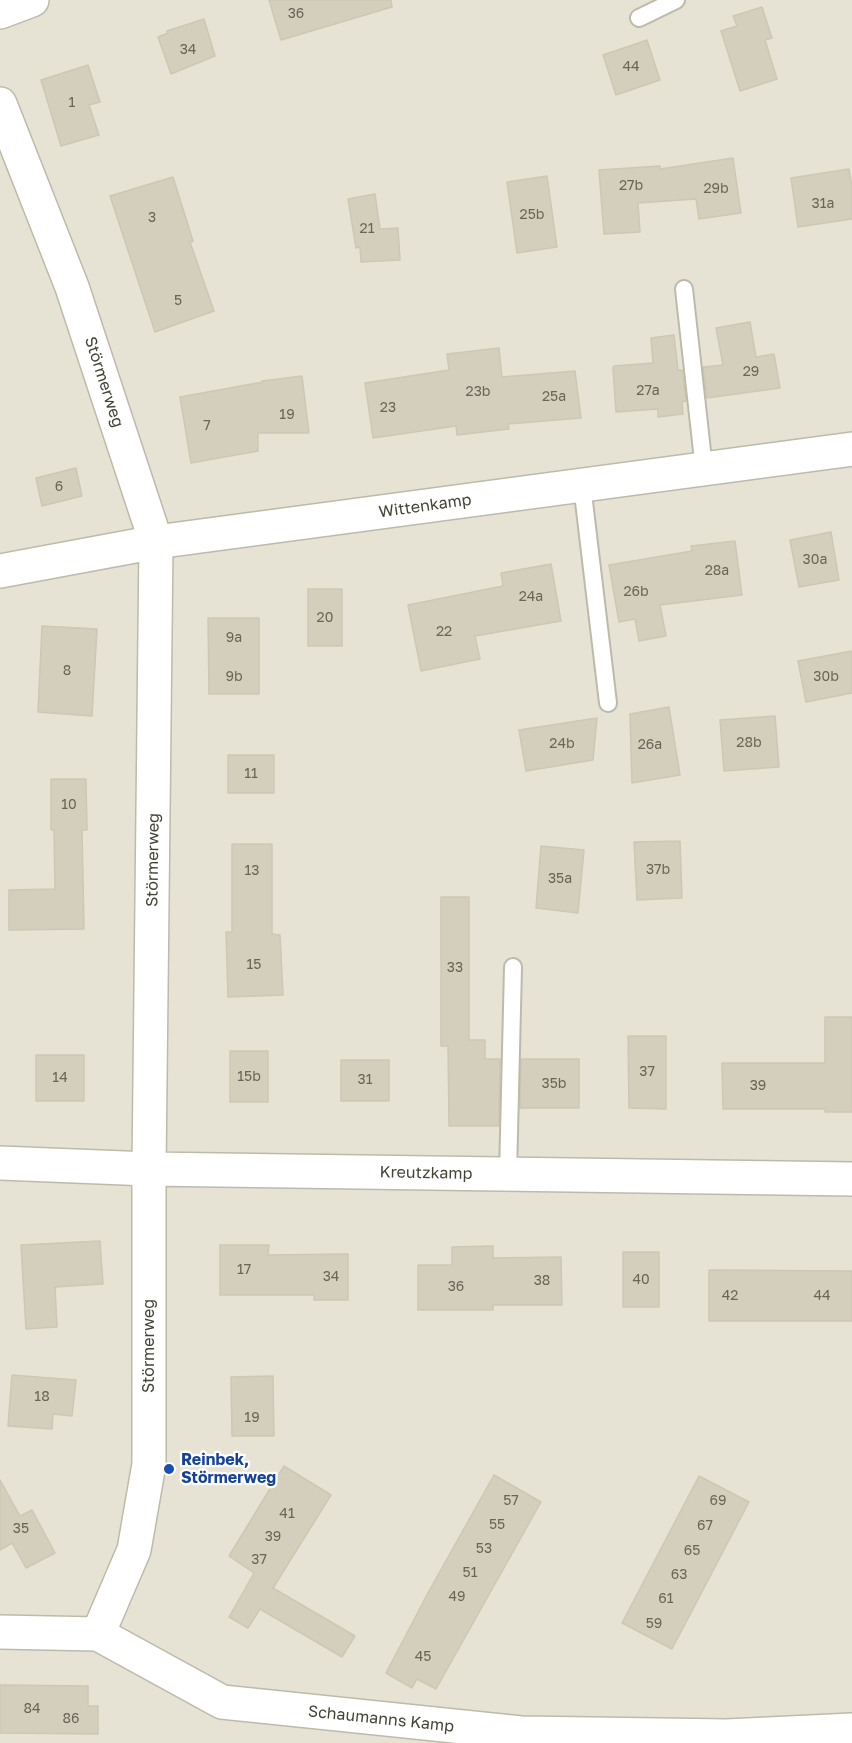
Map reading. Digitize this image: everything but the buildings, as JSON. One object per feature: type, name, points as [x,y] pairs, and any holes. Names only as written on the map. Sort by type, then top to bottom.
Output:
[{"type":"street","points":[[0,12],[32,0]]},
{"type":"street","name":"Störmerweg","points":[[0,104],[72,287],[156,542],[149,1169],[149,1464],[134,1550],[98,1634]]},
{"type":"street","name":"Wittenkamp","points":[[0,571],[156,542],[852,449]]},
{"type":"street","name":"Kreutzkamp","points":[[0,1163],[149,1169],[852,1179]]},
{"type":"street","name":"Schaumanns Kamp","points":[[0,1632],[98,1634],[222,1702],[521,1733],[727,1736],[852,1730]]},
{"type":"lane","points":[[639,18],[676,0]]},
{"type":"lane","points":[[684,290],[704,469]]},
{"type":"lane","points":[[582,485],[608,703]]},
{"type":"lane","points":[[508,1174],[513,967]]},
{"type":"shaded area","points":[[0,0],[852,0],[852,1743],[0,1743]]},
{"type":"place","name":"Reinbek, Störmerweg","points":[[169,1469]]}]
